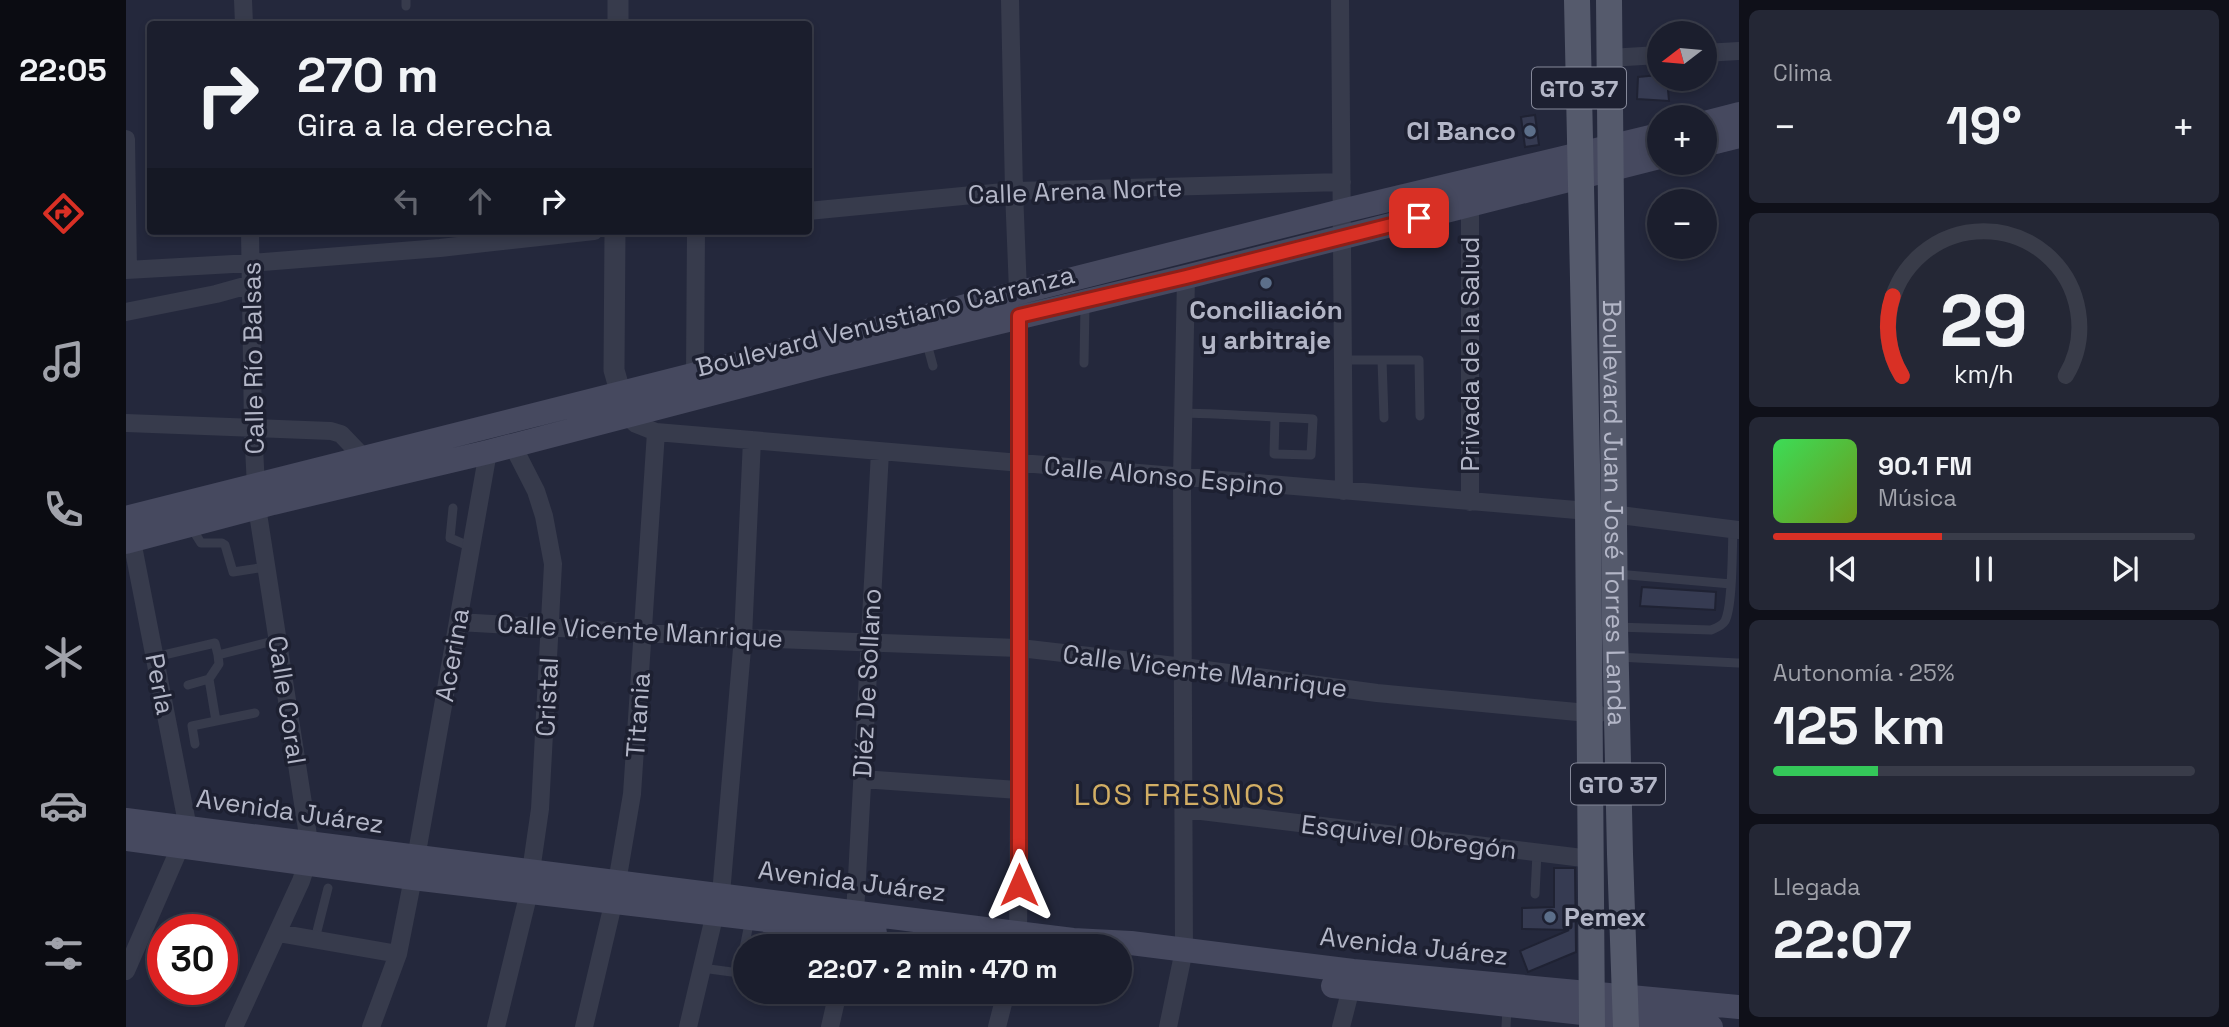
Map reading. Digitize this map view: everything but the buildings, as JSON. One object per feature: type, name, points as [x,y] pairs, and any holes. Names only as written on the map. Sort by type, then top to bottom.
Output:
[{"type":"main road","name":"Boulevard Juan José Torres Landa","points":[[1577,0],[1580,166],[1601,512],[1615,574],[1626,1013]]},
{"type":"main road","name":"Boulevard Juan José Torres Landa","points":[[1592,1012],[1589,714],[1601,512],[1610,158],[1609,0]]},
{"type":"main road","points":[[1717,120],[1739,114]]},
{"type":"main road","points":[[1717,142],[1739,136]]},
{"type":"main road","name":"Boulevard Venustiano Carranza","points":[[128,534],[191,525],[256,496],[513,446],[623,405],[695,374],[1019,305],[1342,211],[1580,166],[1610,158],[1647,141]]},
{"type":"main road","name":"Boulevard Venustiano Carranza","points":[[1610,158],[1647,157]]},
{"type":"main road","name":"Boulevard Venustiano Carranza","points":[[128,534],[256,496],[363,457],[926,340],[1019,305],[1085,302],[1470,205],[1580,166]]},
{"type":"main road","name":"Avenida Juárez","points":[[126,820],[184,836],[414,868],[718,904],[852,930]]},
{"type":"main road","name":"Avenida Juárez","points":[[126,839],[184,836]]},
{"type":"main road","name":"Avenida Juárez","points":[[718,904],[750,917],[907,934]]},
{"type":"main road","name":"Avenida Juárez","points":[[1132,953],[1353,971],[1592,1012]]},
{"type":"main road","name":"Avenida Juárez","points":[[1132,958],[1183,958],[1507,1016],[1739,1007]]},
{"type":"main road","name":"Avenida Juárez","points":[[1626,1013],[1711,1027]]},
{"type":"street","points":[[243,0],[244,21]]},
{"type":"street","points":[[618,0],[618,21]]},
{"type":"street","points":[[1010,0],[1019,305],[1017,934]]},
{"type":"street","points":[[1340,0],[1344,491]]},
{"type":"street","points":[[1717,52],[1739,51]]},
{"type":"street","points":[[1609,58],[1647,56]]},
{"type":"street","points":[[126,139],[127,270],[440,248],[558,235]]},
{"type":"street","name":"Calle Arena Norte","points":[[812,211],[1014,191],[1342,182]]},
{"type":"street","name":"Privada de la Salud","points":[[1470,205],[1470,502]]},
{"type":"street","name":"Calle Río Balsas","points":[[250,235],[256,496]]},
{"type":"street","points":[[615,235],[614,370],[623,405],[636,424],[656,432]]},
{"type":"street","points":[[695,374],[696,235]]},
{"type":"street","points":[[1168,1027],[1183,958],[1185,809],[1182,478],[1186,277]]},
{"type":"street","points":[[126,312],[252,284]]},
{"type":"street","points":[[126,424],[331,431],[341,434],[363,457]]},
{"type":"street","name":"Calle Alonso Espino","points":[[656,432],[1601,512],[1736,529]]},
{"type":"street","name":"Titania","points":[[584,1027],[616,891],[632,794],[656,432]]},
{"type":"street","points":[[688,1027],[718,904],[743,637],[752,440]]},
{"type":"street","name":"Cristal","points":[[496,1027],[530,882],[540,809],[553,564],[536,491],[513,446]]},
{"type":"street","name":"Acerina","points":[[371,1027],[398,954],[488,452]]},
{"type":"street","name":"Diéz De Sollano","points":[[852,930],[880,452]]},
{"type":"street","name":"Calle Coral","points":[[256,496],[308,853]]},
{"type":"street","name":"Perla","points":[[128,534],[155,657],[184,836]]},
{"type":"street","name":"Calle Vicente Manrique","points":[[458,622],[1020,648],[1377,693],[1617,715]]},
{"type":"street","points":[[862,779],[1019,790]]},
{"type":"street","name":"Esquivel Obregón","points":[[1185,809],[1591,859]]},
{"type":"street","points":[[126,971],[184,836]]},
{"type":"street","points":[[234,1027],[278,933],[308,853]]},
{"type":"street","points":[[278,933],[398,954]]},
{"type":"street","points":[[1341,1027],[1351,988]]},
{"type":"street","points":[[830,1027],[835,1004]]},
{"type":"street","points":[[998,1027],[1003,1004]]},
{"type":"lane","points":[[1084,363],[1085,302]]},
{"type":"lane","points":[[926,340],[933,366]]},
{"type":"lane","points":[[1343,360],[1419,360],[1420,416]]},
{"type":"lane","points":[[1382,360],[1384,418]]},
{"type":"lane","points":[[1184,413],[1275,417],[1313,419],[1311,456],[1275,454],[1275,417]]},
{"type":"lane","points":[[453,509],[450,538],[471,547]]},
{"type":"lane","points":[[191,525],[201,544],[222,542],[225,545],[233,572],[267,567]]},
{"type":"lane","points":[[1615,627],[1701,630],[1717,628],[1726,620],[1736,529]]},
{"type":"lane","points":[[1615,574],[1731,584]]},
{"type":"lane","points":[[218,655],[278,640]]},
{"type":"lane","points":[[155,657],[215,643],[219,664],[209,679],[188,685]]},
{"type":"lane","points":[[1616,657],[1738,663]]},
{"type":"lane","points":[[209,679],[216,721]]},
{"type":"lane","points":[[195,744],[192,726],[255,713]]},
{"type":"lane","points":[[1535,894],[1537,853]]},
{"type":"lane","points":[[315,939],[328,888]]},
{"type":"lane","points":[[702,968],[740,973],[750,917]]},
{"type":"place","name":"CI Banco","points":[[1530,131]]},
{"type":"place","name":"Conciliación y arbitraje","points":[[1266,283]]},
{"type":"place","name":"Pemex","points":[[1550,917]]},
{"type":"district","name":"LOS FRESNOS","points":[[1180,794]]},
{"type":"route","points":[[1019,885],[1019,316],[1085,302],[1419,218]]}]
